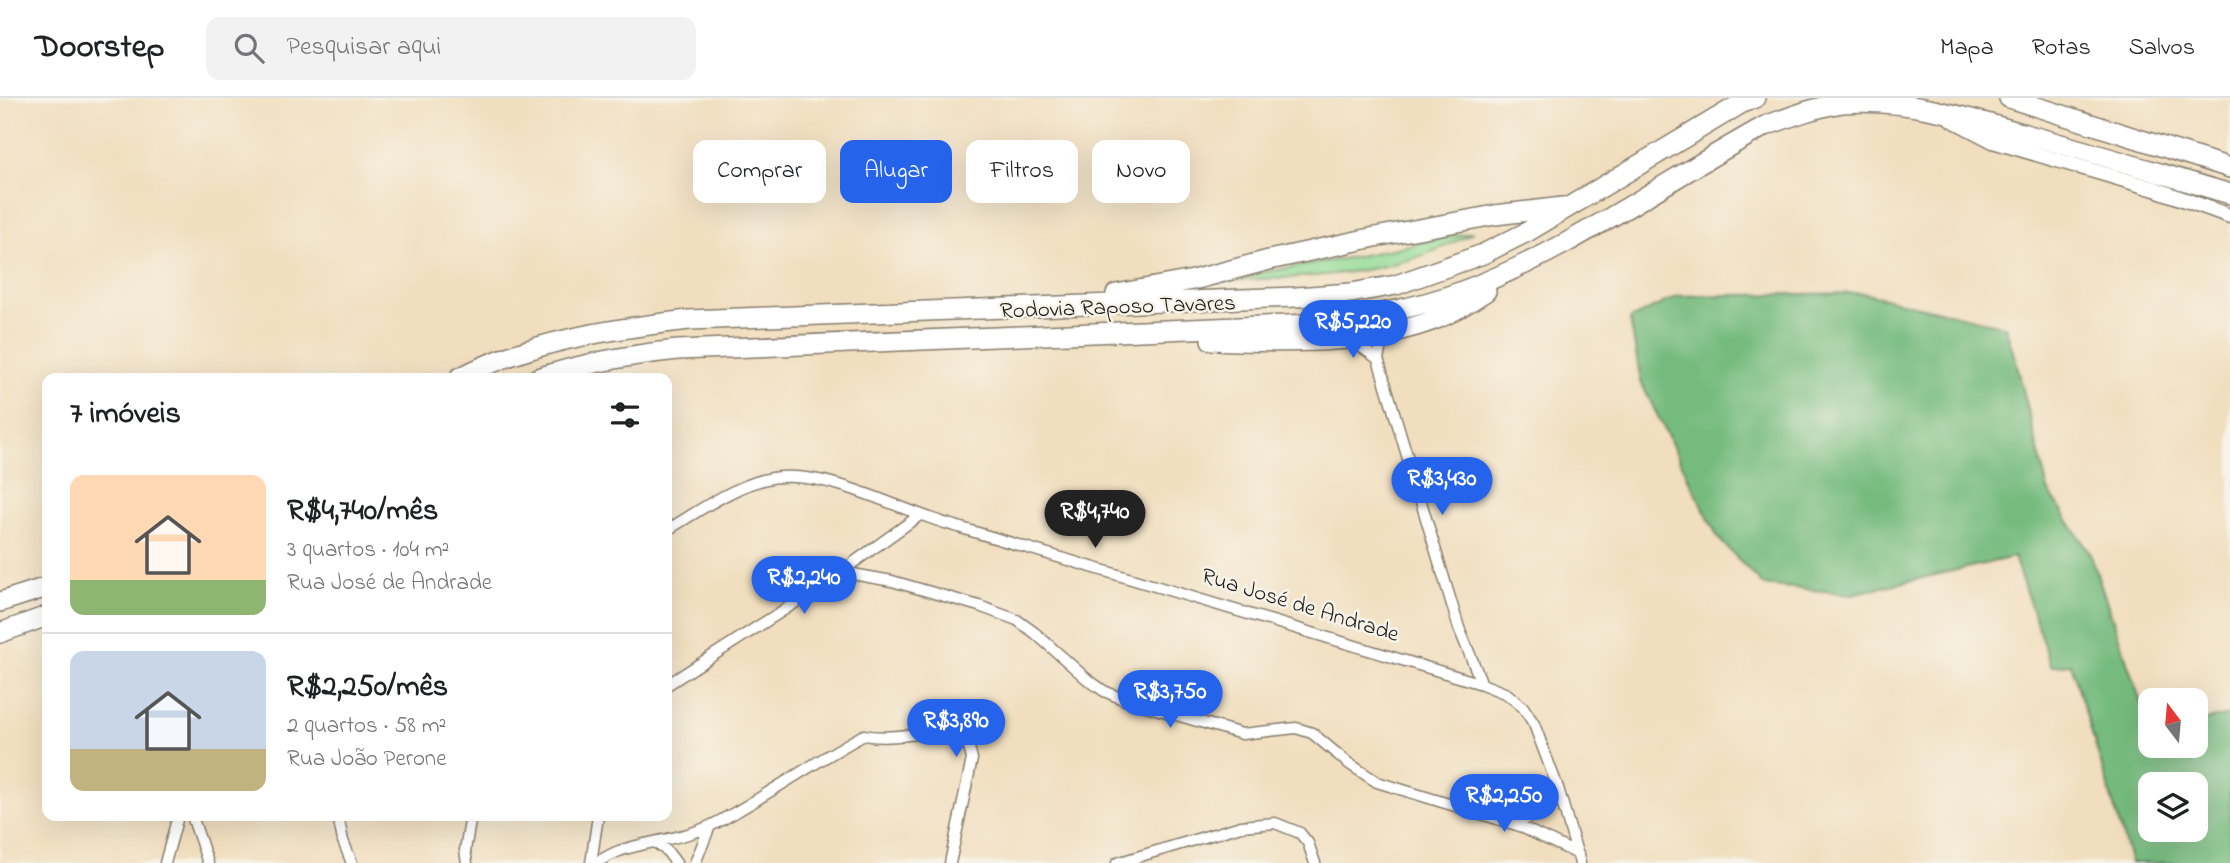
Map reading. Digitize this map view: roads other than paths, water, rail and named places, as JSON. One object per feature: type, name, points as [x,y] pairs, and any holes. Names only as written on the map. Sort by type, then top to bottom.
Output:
[{"type":"highway","name":"Rodovia Raposo Tavares","points":[[469,373],[524,351],[581,336],[689,320],[1296,297],[1396,285],[1483,254],[1527,232],[1742,103],[1755,98]]},
{"type":"highway","points":[[2009,98],[2230,168]]},
{"type":"highway","name":"Rodovia Raposo Tavares","points":[[553,373],[629,355],[678,350],[1312,324],[1367,317],[1458,293],[1555,249],[1765,126],[1800,113],[1842,103],[1887,102],[1931,107],[2230,194]]},
{"type":"highway","points":[[1056,305],[1193,280],[1376,237],[1496,215],[1572,205]]},
{"type":"highway","points":[[1130,332],[1268,342],[1362,338],[1441,317],[1555,249]]},
{"type":"highway","points":[[0,602],[42,589]]},
{"type":"highway","points":[[0,633],[42,618]]},
{"type":"street","points":[[1931,107],[1993,141],[2154,189],[2230,216]]},
{"type":"street","points":[[1384,333],[1378,359],[1456,619],[1482,684]]},
{"type":"street","points":[[1341,339],[1360,346],[1378,359]]},
{"type":"street","name":"Rua José de Andrade","points":[[672,527],[751,484],[778,477],[807,477],[832,482],[920,515],[1482,684],[1507,694],[1523,707],[1534,724],[1558,788],[1579,858]]},
{"type":"street","points":[[672,682],[841,572],[920,515]]},
{"type":"street","points":[[841,572],[892,581],[1017,620],[1087,679],[1104,691],[1125,700],[1241,734],[1296,728],[1312,733],[1377,782],[1517,825],[1579,858]]},
{"type":"street","points":[[0,592],[42,579]]},
{"type":"street","points":[[593,863],[619,851],[710,826],[787,783],[827,755],[864,735],[874,737],[938,734],[967,740],[972,760],[950,863]]},
{"type":"street","points":[[1517,825],[1534,816],[1558,788]]},
{"type":"street","points":[[165,863],[177,821]]},
{"type":"street","points":[[194,821],[208,863]]},
{"type":"street","points":[[339,821],[352,863]]},
{"type":"street","points":[[467,863],[465,850],[470,821]]},
{"type":"street","points":[[593,863],[597,821]]},
{"type":"street","points":[[1117,863],[1241,826],[1275,824],[1300,833],[1308,843],[1315,863]]},
{"type":"street","points":[[695,863],[710,826]]},
{"type":"street","points":[[656,843],[667,851],[676,863]]}]
